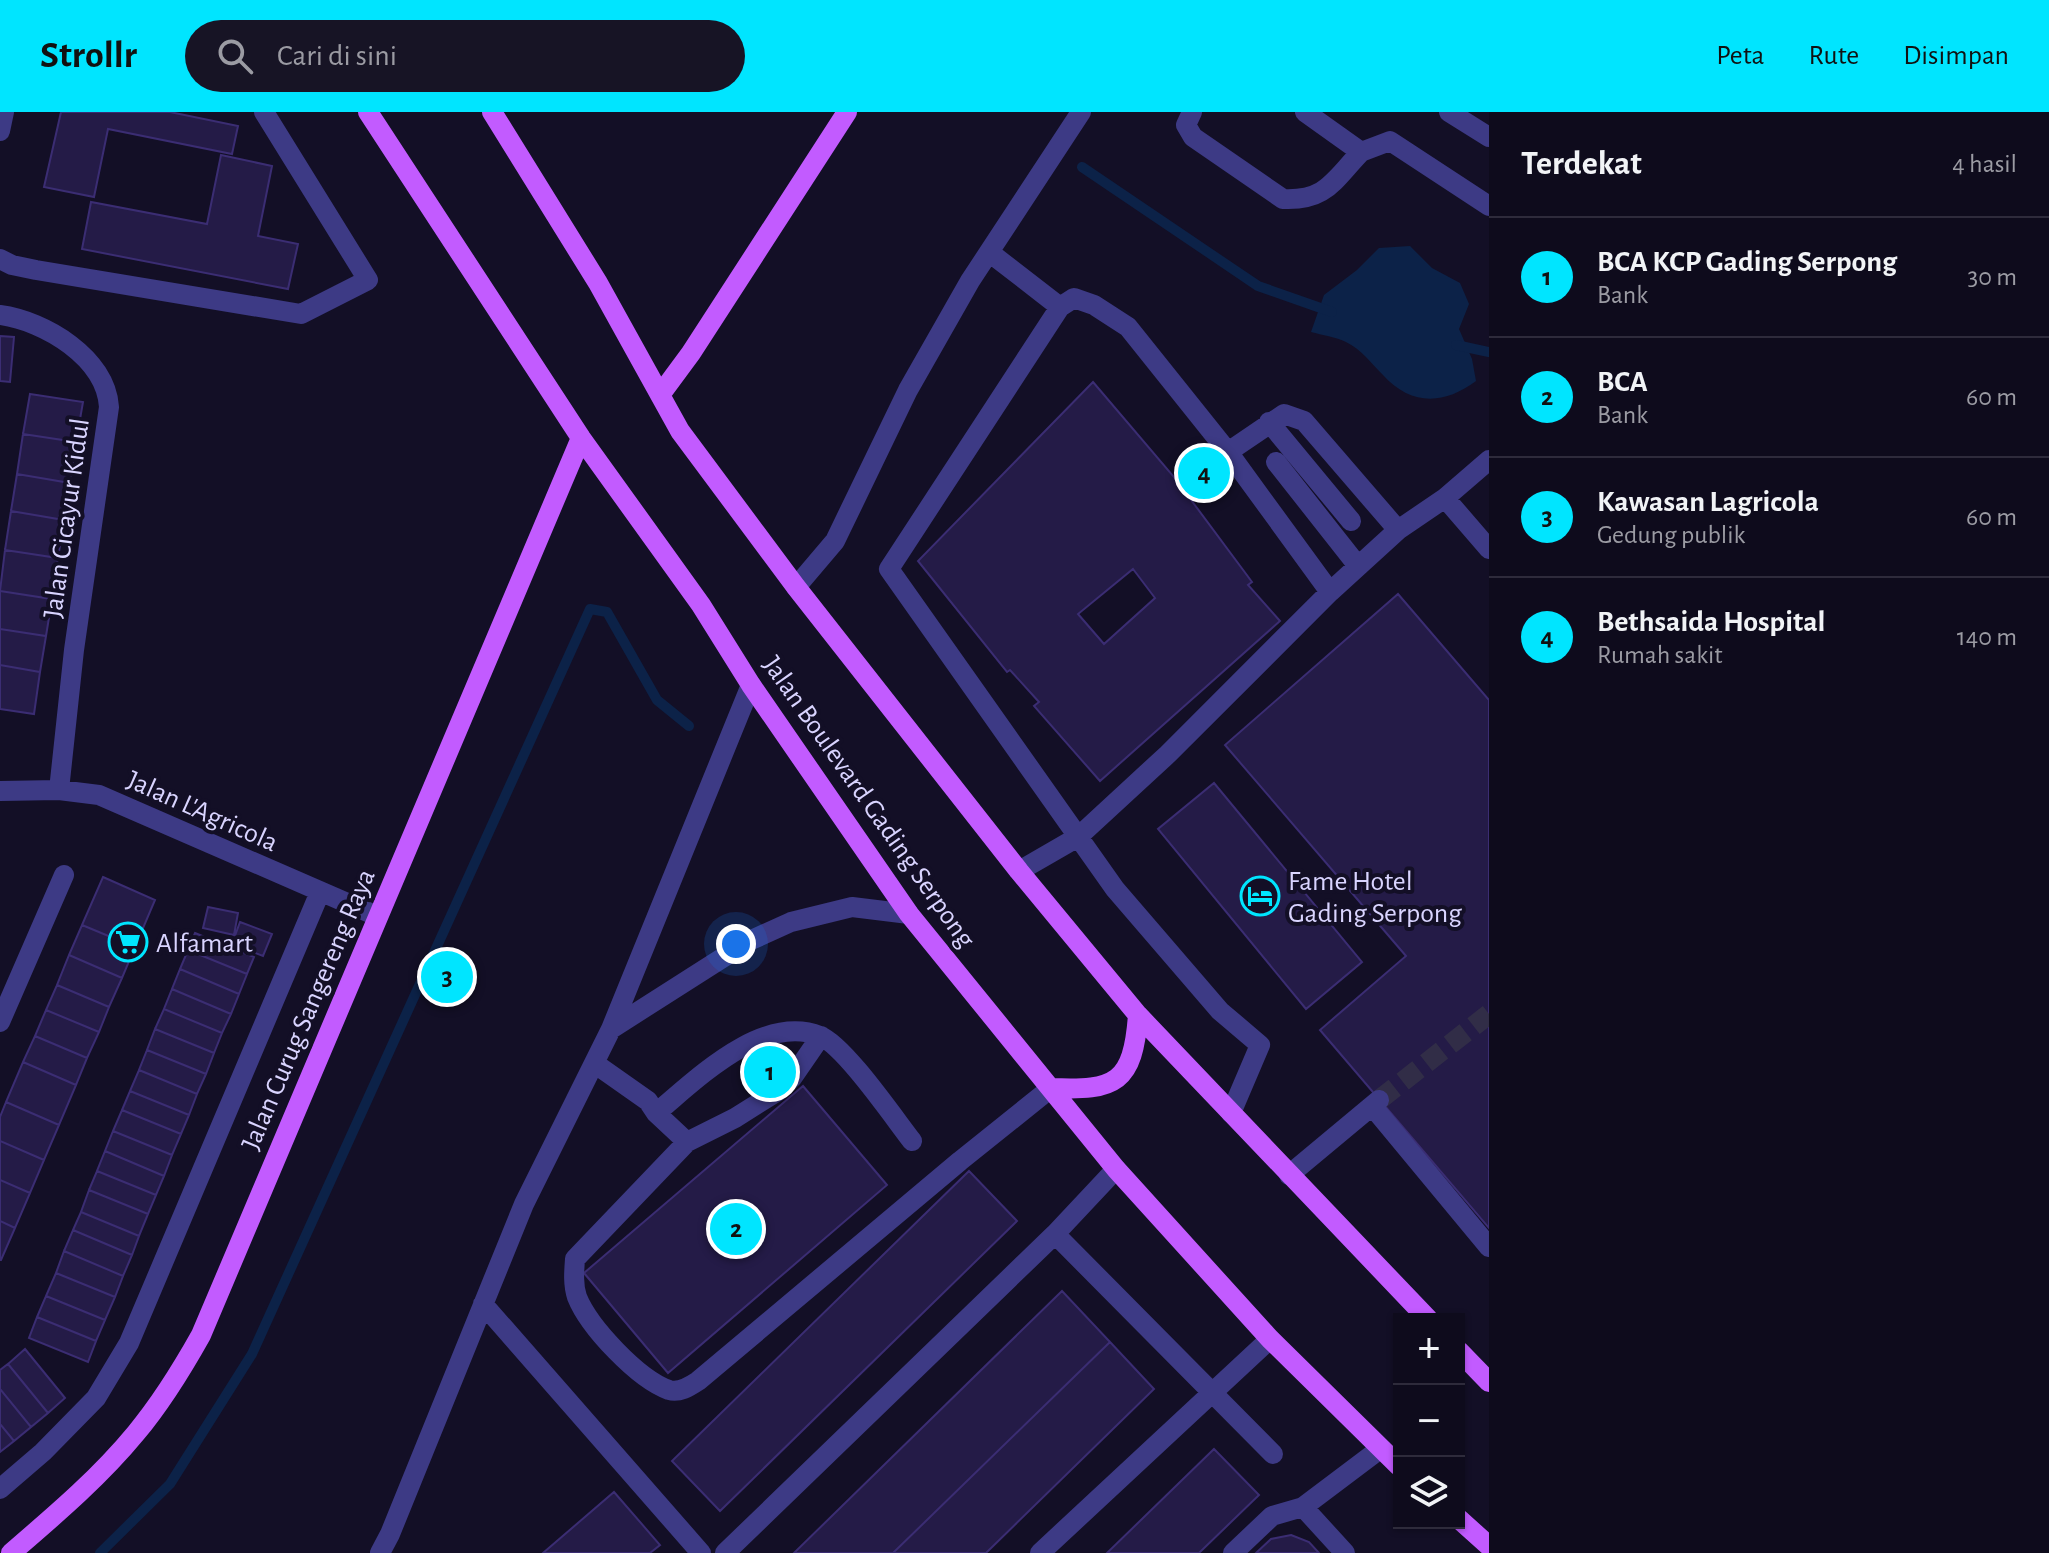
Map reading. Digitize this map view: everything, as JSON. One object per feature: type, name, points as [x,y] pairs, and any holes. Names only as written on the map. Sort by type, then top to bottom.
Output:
[{"type":"main road","name":"Jalan Boulevard Gading Serpong","points":[[368,112],[581,438],[701,605],[751,685],[909,914],[1116,1169],[1270,1339],[1393,1461]]},
{"type":"main road","points":[[492,112],[598,283],[680,431],[796,587],[1019,871],[1138,1015],[1422,1313]]},
{"type":"main road","points":[[660,395],[691,353],[847,112]]},
{"type":"main road","name":"Jalan Curug Sangereng Raya","points":[[11,1553],[66,1505],[136,1433],[181,1370],[201,1335],[581,438]]},
{"type":"main road","points":[[1051,1088],[1098,1089],[1116,1081],[1130,1061],[1136,1045],[1138,1015]]},
{"type":"main road","points":[[1465,1357],[1489,1382]]},
{"type":"main road","points":[[1465,1524],[1489,1546]]},
{"type":"street","points":[[0,131],[4,112]]},
{"type":"street","points":[[0,259],[36,270],[301,314],[368,280],[264,112]]},
{"type":"street","points":[[796,587],[835,541],[908,390],[970,281],[1081,112]]},
{"type":"street","points":[[1192,112],[1186,125],[1193,137],[1283,199],[1301,200],[1318,196],[1361,152],[1390,141],[1489,206]]},
{"type":"street","points":[[1305,112],[1361,152]]},
{"type":"street","points":[[1449,112],[1489,137]]},
{"type":"street","points":[[989,252],[1060,307]]},
{"type":"street","points":[[1231,1113],[1260,1045],[1211,1000],[1115,889],[889,569],[1060,307],[1074,298],[1094,305],[1128,327],[1228,452],[1330,592]]},
{"type":"street","name":"Jalan Cicayur Kidul","points":[[0,315],[31,322],[75,349],[101,379],[108,394],[109,407],[74,650],[59,790]]},
{"type":"street","points":[[1228,452],[1284,414],[1304,421],[1398,530]]},
{"type":"street","points":[[1269,422],[1351,521]]},
{"type":"street","points":[[1019,871],[1078,837],[1168,754],[1358,566],[1398,530],[1445,498],[1489,460]]},
{"type":"street","points":[[1276,462],[1358,566]]},
{"type":"street","points":[[1445,498],[1489,549]]},
{"type":"street","points":[[380,1553],[524,1204],[611,1029],[751,685]]},
{"type":"street","name":"Jalan L'Agricola","points":[[0,791],[59,790],[99,795],[377,916]]},
{"type":"street","points":[[0,1022],[64,875]]},
{"type":"street","points":[[0,1489],[43,1452],[96,1398],[129,1343],[320,892]]},
{"type":"street","points":[[611,1029],[749,941],[791,922],[852,907],[909,914]]},
{"type":"street","points":[[656,1113],[718,1061],[748,1044],[783,1030],[821,1036],[850,1061],[912,1141]]},
{"type":"street","points":[[821,1036],[792,1078],[778,1091],[735,1118],[687,1142],[575,1259],[577,1297],[600,1334],[646,1377],[671,1391],[685,1389],[698,1381],[1051,1088]]},
{"type":"street","points":[[594,1063],[648,1101],[656,1113],[687,1142]]},
{"type":"street","points":[[1289,1175],[1376,1103],[1489,1247]]},
{"type":"street","points":[[725,1553],[1055,1234],[1116,1169]]},
{"type":"street","points":[[1055,1234],[1214,1391],[1273,1454]]},
{"type":"street","points":[[483,1304],[701,1553]]},
{"type":"street","points":[[1040,1553],[1270,1339]]},
{"type":"street","points":[[1233,1553],[1272,1516],[1303,1507],[1380,1449]]},
{"type":"street","points":[[1303,1507],[1345,1553]]},
{"type":"water","points":[[1410,246],[1432,268],[1460,283],[1469,304],[1459,329],[1472,359],[1476,381],[1452,395],[1440,398],[1416,397],[1405,392],[1352,345],[1311,332],[1324,295],[1357,270],[1379,248]]},
{"type":"building","points":[[61,112],[170,112],[238,126],[232,154],[108,129],[94,197],[44,187]]},
{"type":"building","points":[[221,155],[272,166],[258,236],[298,244],[288,289],[82,249],[91,202],[207,224]]},
{"type":"building","points":[[0,336],[14,337],[10,382],[0,381]]},
{"type":"building","points":[[1093,382],[1174,477],[1252,582],[1248,585],[1280,621],[1100,781],[1034,706],[1039,702],[1010,670],[1007,672],[918,561]],"holes":[[[1133,569],[1155,598],[1104,644],[1078,614]]]},
{"type":"building","points":[[30,394],[83,402],[76,442],[23,434]]},
{"type":"building","points":[[23,434],[76,442],[70,483],[17,474]]},
{"type":"building","points":[[17,474],[70,483],[64,520],[11,511]]},
{"type":"building","points":[[11,511],[64,520],[58,558],[5,550]]},
{"type":"building","points":[[5,550],[58,558],[52,599],[0,591]]},
{"type":"building","points":[[0,591],[52,599],[46,636],[0,629]]},
{"type":"building","points":[[1398,594],[1489,700],[1489,1228],[1320,1030],[1406,956],[1225,745]]},
{"type":"building","points":[[0,629],[46,636],[40,672],[0,665]]},
{"type":"building","points":[[0,665],[40,672],[34,714],[0,709]]},
{"type":"building","name":"Fame Hotel Gading Serpong","points":[[1214,783],[1362,962],[1306,1009],[1158,829]]},
{"type":"building","points":[[103,877],[155,900],[135,947],[82,925]]},
{"type":"building","points":[[208,907],[238,913],[234,935],[203,928]]},
{"type":"building","points":[[240,922],[272,934],[263,956],[232,944]]},
{"type":"building","points":[[82,925],[135,947],[122,978],[69,955]]},
{"type":"building","points":[[195,933],[254,957],[247,974],[188,950]]},
{"type":"building","points":[[188,950],[247,974],[239,994],[180,969]]},
{"type":"building","points":[[69,955],[122,978],[109,1007],[57,985]]},
{"type":"building","points":[[180,969],[239,994],[231,1014],[172,989]]},
{"type":"building","points":[[57,985],[109,1007],[99,1032],[46,1010]]},
{"type":"building","points":[[172,989],[231,1014],[222,1033],[164,1009]]},
{"type":"building","points":[[164,1009],[222,1033],[214,1053],[155,1029]]},
{"type":"building","points":[[46,1010],[99,1032],[87,1058],[35,1036]]},
{"type":"building","points":[[155,1029],[214,1053],[206,1074],[147,1050]]},
{"type":"building","points":[[35,1036],[87,1058],[76,1085],[23,1062]]},
{"type":"building","points":[[147,1050],[206,1074],[197,1094],[139,1070]]},
{"type":"building","points":[[23,1062],[76,1085],[59,1125],[6,1102]]},
{"type":"building","points":[[139,1070],[197,1094],[189,1115],[130,1091]]},
{"type":"building","points":[[803,1086],[887,1185],[668,1373],[584,1273]]},
{"type":"building","points":[[130,1091],[189,1115],[181,1134],[122,1110]]},
{"type":"building","points":[[6,1102],[59,1125],[44,1160],[0,1141],[0,1117]]},
{"type":"building","points":[[122,1110],[181,1134],[172,1155],[113,1131]]},
{"type":"building","points":[[113,1131],[172,1155],[164,1176],[105,1151]]},
{"type":"building","points":[[0,1141],[44,1160],[30,1193],[0,1180]]},
{"type":"building","points":[[105,1151],[164,1176],[156,1195],[97,1171]]},
{"type":"building","points":[[97,1171],[156,1195],[148,1214],[89,1190]]},
{"type":"building","points":[[969,1171],[1017,1221],[720,1511],[672,1461]]},
{"type":"building","points":[[0,1180],[30,1193],[15,1228],[0,1221]]},
{"type":"building","points":[[89,1190],[148,1214],[139,1236],[81,1212]]},
{"type":"building","points":[[81,1212],[139,1236],[132,1255],[73,1230]]},
{"type":"building","points":[[0,1221],[15,1228],[1,1260],[0,1260]]},
{"type":"building","points":[[73,1230],[132,1255],[123,1276],[64,1251]]},
{"type":"building","points":[[64,1251],[123,1276],[115,1297],[56,1273]]},
{"type":"building","points":[[56,1273],[115,1297],[105,1320],[46,1296]]},
{"type":"building","points":[[1062,1291],[1110,1342],[893,1553],[794,1553]]},
{"type":"building","points":[[46,1296],[105,1320],[96,1341],[37,1317]]},
{"type":"building","points":[[37,1317],[96,1341],[88,1362],[29,1338]]},
{"type":"building","points":[[1110,1342],[1154,1389],[986,1553],[893,1553]]},
{"type":"building","points":[[25,1349],[65,1398],[48,1413],[8,1364]]},
{"type":"building","points":[[8,1364],[48,1413],[31,1427],[0,1389],[0,1370]]},
{"type":"building","points":[[0,1389],[31,1427],[14,1441],[0,1424]]},
{"type":"building","points":[[0,1424],[14,1441],[0,1452]]},
{"type":"building","points":[[1214,1449],[1259,1495],[1199,1553],[1107,1553]]},
{"type":"building","points":[[614,1492],[660,1545],[650,1553],[543,1553]]},
{"type":"building","points":[[1291,1535],[1309,1542],[1319,1553],[1256,1553],[1271,1539]]},
{"type":"waterway","points":[[1082,167],[1258,286],[1332,312]]},
{"type":"waterway","points":[[1456,345],[1489,352]]},
{"type":"waterway","points":[[100,1553],[170,1484],[252,1354],[590,609],[607,612],[657,700],[689,726]]},
{"type":"tunnel","points":[[1379,1100],[1489,1014]]},
{"type":"place","name":"Bethsaida Hospital","points":[[1204,473]]},
{"type":"place","name":"Fame Hotel Gading Serpong","points":[[1260,896]]},
{"type":"place","name":"Alfamart","points":[[128,942]]},
{"type":"place","name":"Kawasan Lagricola","points":[[447,977]]},
{"type":"place","name":"BCA KCP Gading Serpong","points":[[770,1072]]},
{"type":"place","name":"BCA","points":[[736,1229]]}]
